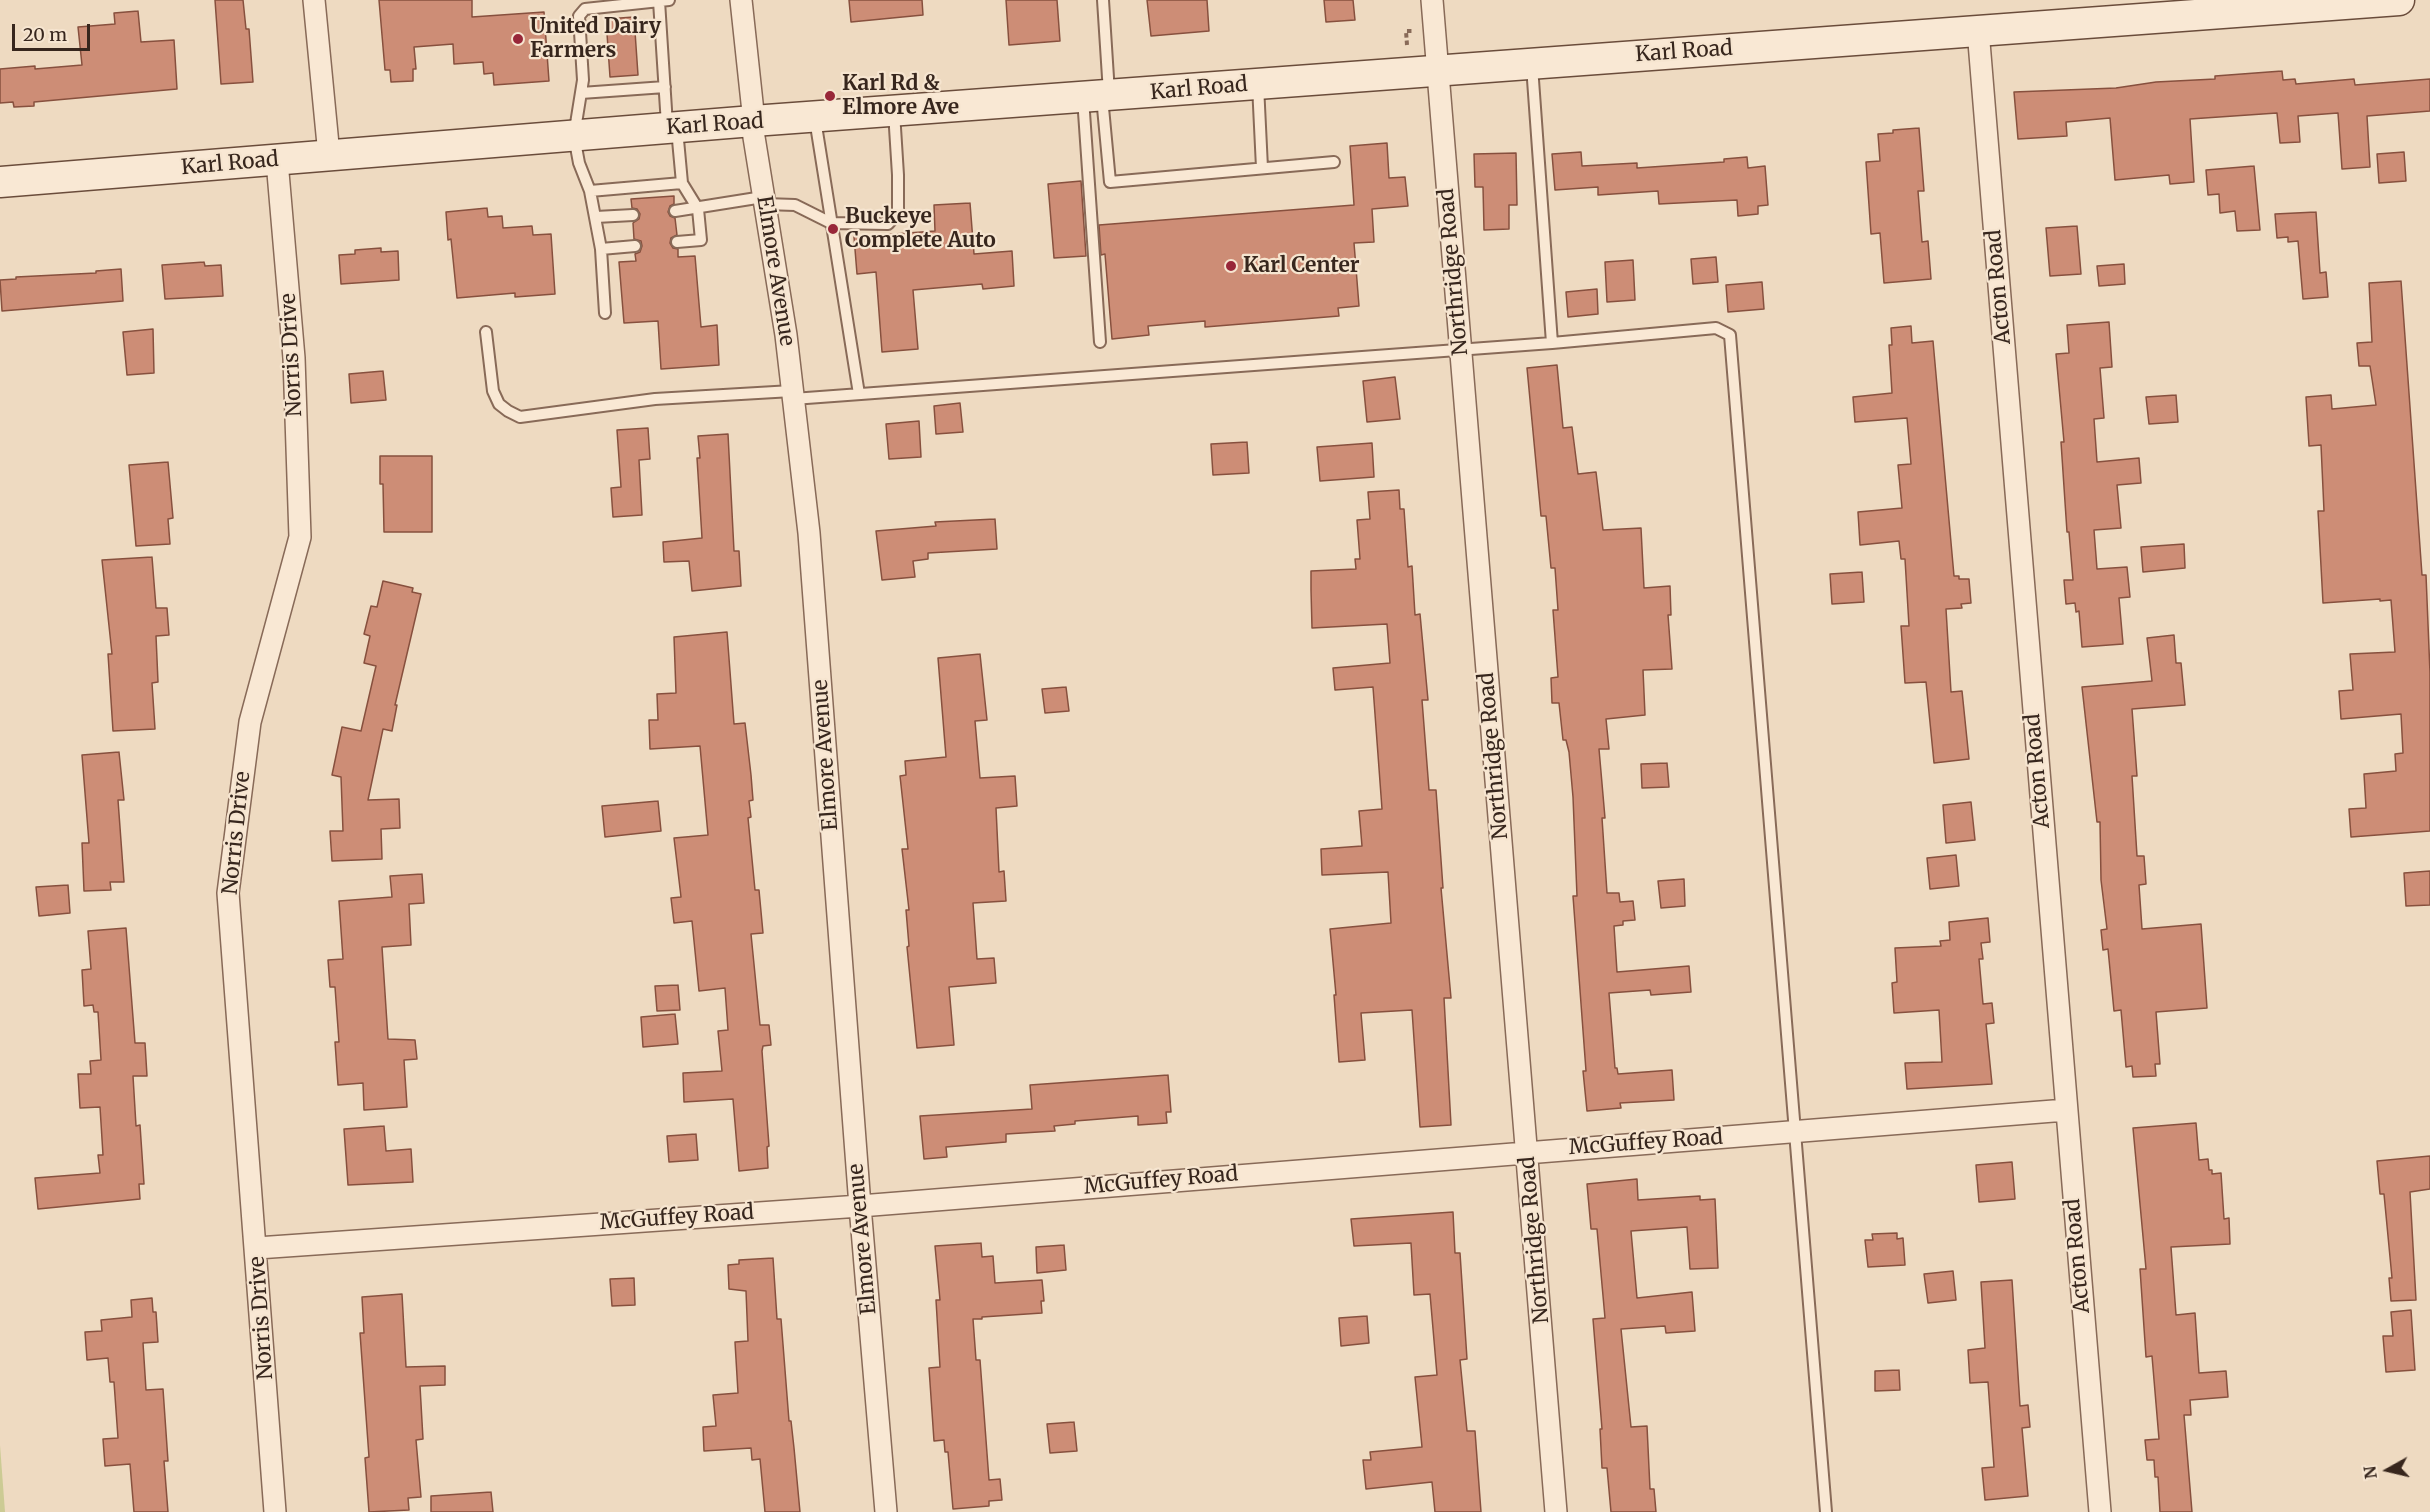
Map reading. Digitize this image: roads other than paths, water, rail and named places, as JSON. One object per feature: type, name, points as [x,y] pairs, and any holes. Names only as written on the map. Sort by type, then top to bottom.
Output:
[{"type":"main road","name":"Karl Road","points":[[0,182],[814,117],[2399,0]]},
{"type":"street","points":[[314,0],[329,155]]},
{"type":"street","name":"Elmore Avenue","points":[[741,0],[753,122],[793,395],[809,533],[860,1206],[886,1512]]},
{"type":"street","name":"Northridge Road","points":[[1432,0],[1556,1512]]},
{"type":"street","name":"Acton Road","points":[[1978,30],[2100,1512]]},
{"type":"street","name":"Norris Drive","points":[[276,1512],[228,893],[250,722],[300,537],[294,358],[277,161]]},
{"type":"street","name":"McGuffey Road","points":[[257,1248],[860,1206],[2066,1110]]},
{"type":"lane","points":[[1100,342],[1098,97],[1102,0]]},
{"type":"lane","points":[[605,314],[601,249],[596,217],[590,191],[579,163],[574,136],[583,80],[579,16],[585,9],[664,1],[665,87],[682,183],[698,209],[701,240],[677,242]]},
{"type":"lane","points":[[1532,63],[1552,343]]},
{"type":"lane","points":[[1258,84],[1262,168]]},
{"type":"lane","points":[[581,93],[665,87]]},
{"type":"lane","points":[[1098,97],[1110,182],[1334,162]]},
{"type":"lane","points":[[675,211],[698,209],[736,200],[764,200],[795,205],[831,223],[888,224],[898,213],[894,111]]},
{"type":"lane","points":[[814,117],[859,394]]},
{"type":"lane","points":[[590,191],[682,183]]},
{"type":"lane","points":[[596,217],[633,215]]},
{"type":"lane","points":[[601,249],[635,246]]},
{"type":"lane","points":[[486,332],[493,391],[499,404],[520,417],[655,399],[859,394],[1552,343],[1716,328],[1730,335],[1826,1512]]},
{"type":"place","name":"United Dairy Farmers","points":[[518,39]]},
{"type":"place","name":"Karl Rd & Elmore Ave","points":[[830,96]]},
{"type":"place","name":"Buckeye Complete Auto","points":[[833,229]]},
{"type":"place","name":"Karl Center","points":[[1231,266]]}]
